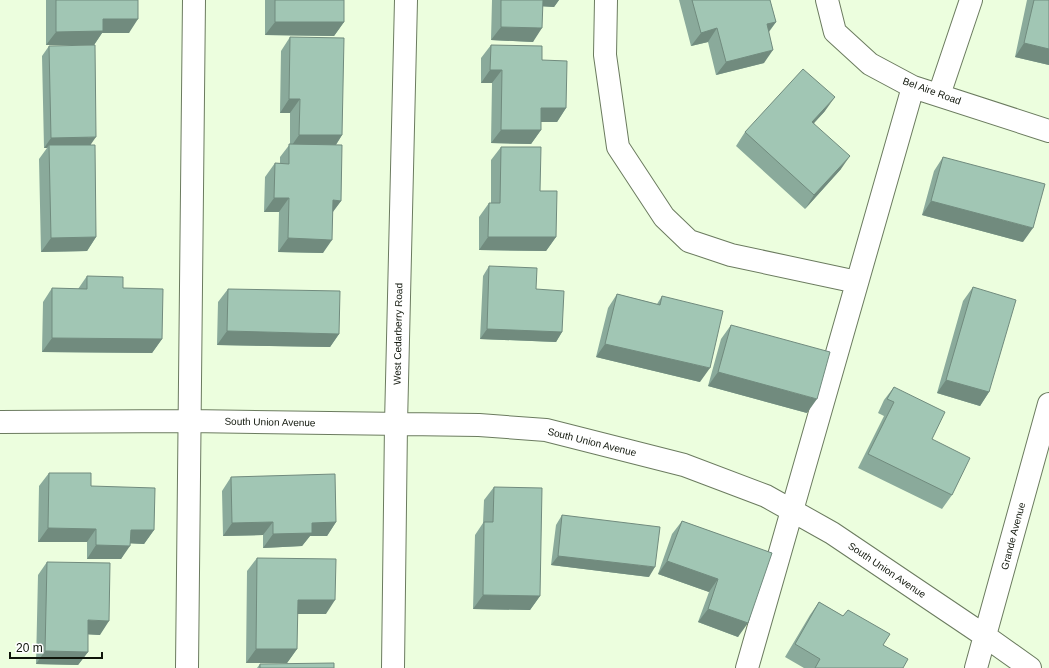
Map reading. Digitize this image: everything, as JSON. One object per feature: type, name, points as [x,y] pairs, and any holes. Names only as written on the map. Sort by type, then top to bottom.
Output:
[{"type":"street","points":[[187,668],[194,0]]},
{"type":"street","name":"West Cedarberry Road","points":[[393,668],[396,424],[406,0]]},
{"type":"street","points":[[606,0],[605,55],[618,147],[664,217],[689,241],[731,255],[857,282]]},
{"type":"street","name":"Bel Aire Road","points":[[827,0],[835,32],[870,64],[913,87],[1049,131]]},
{"type":"street","points":[[939,95],[971,0]]},
{"type":"street","points":[[748,668],[913,87]]},
{"type":"street","name":"Grande Avenue","points":[[976,668],[1049,404]]},
{"type":"street","name":"South Union Avenue","points":[[0,422],[190,421],[478,425],[546,430],[684,465],[766,496],[832,533],[1030,668]]},
{"type":"building","points":[[56,0],[138,0],[138,19],[103,19],[103,31],[56,32]]},
{"type":"building","points":[[275,0],[344,0],[344,22],[275,22]]},
{"type":"building","points":[[501,0],[543,0],[542,28],[501,27]]},
{"type":"building","points":[[692,0],[770,0],[776,22],[767,24],[773,50],[726,62],[717,28],[701,33]]},
{"type":"building","points":[[1034,0],[1049,0],[1049,49],[1024,43]]},
{"type":"building","points":[[290,37],[344,38],[342,135],[299,135],[300,99],[289,99]]},
{"type":"building","points":[[95,45],[96,137],[51,138],[49,46]]},
{"type":"building","points":[[491,45],[542,46],[542,60],[567,61],[566,108],[541,108],[541,130],[501,130],[502,70],[490,70]]},
{"type":"building","points":[[803,69],[835,97],[812,122],[850,156],[814,195],[745,132]]},
{"type":"building","points":[[289,144],[342,145],[341,201],[333,200],[332,240],[288,238],[289,198],[274,198],[275,163],[289,164]]},
{"type":"building","points":[[49,145],[95,145],[96,237],[51,238]]},
{"type":"building","points":[[501,147],[541,147],[540,191],[557,191],[556,237],[488,237],[489,203],[500,203]]},
{"type":"building","points":[[943,157],[1045,184],[1033,228],[931,201]]},
{"type":"building","points":[[489,266],[537,268],[536,289],[564,291],[562,332],[487,329]]},
{"type":"building","points":[[87,276],[123,277],[123,288],[163,289],[162,339],[52,338],[52,288],[87,289]]},
{"type":"building","points":[[973,287],[1016,300],[989,392],[946,380]]},
{"type":"building","points":[[228,289],[340,291],[339,334],[227,331]]},
{"type":"building","points":[[617,294],[660,305],[662,296],[723,311],[710,368],[605,344]]},
{"type":"building","points":[[731,325],[830,352],[817,399],[718,372]]},
{"type":"building","points":[[894,387],[945,412],[932,439],[970,458],[952,495],[868,454],[894,402],[887,399]]},
{"type":"building","points":[[49,473],[91,473],[91,486],[155,488],[154,530],[131,530],[130,546],[96,545],[96,529],[48,528]]},
{"type":"building","points":[[335,474],[336,522],[312,523],[312,533],[273,534],[273,522],[232,523],[231,477]]},
{"type":"building","points":[[494,487],[542,488],[540,596],[483,595],[484,522],[493,522]]},
{"type":"building","points":[[562,515],[660,527],[655,567],[558,556]]},
{"type":"building","points":[[682,521],[772,553],[748,623],[708,609],[718,579],[667,561]]},
{"type":"building","points":[[257,558],[336,559],[335,600],[298,600],[297,649],[256,649]]},
{"type":"building","points":[[47,562],[110,563],[109,621],[88,620],[88,652],[45,651]]},
{"type":"building","points":[[819,602],[843,616],[848,610],[890,634],[883,645],[908,659],[903,668],[815,668],[820,659],[795,644]]},
{"type":"building","points":[[334,663],[334,668],[260,668],[260,664]]}]
